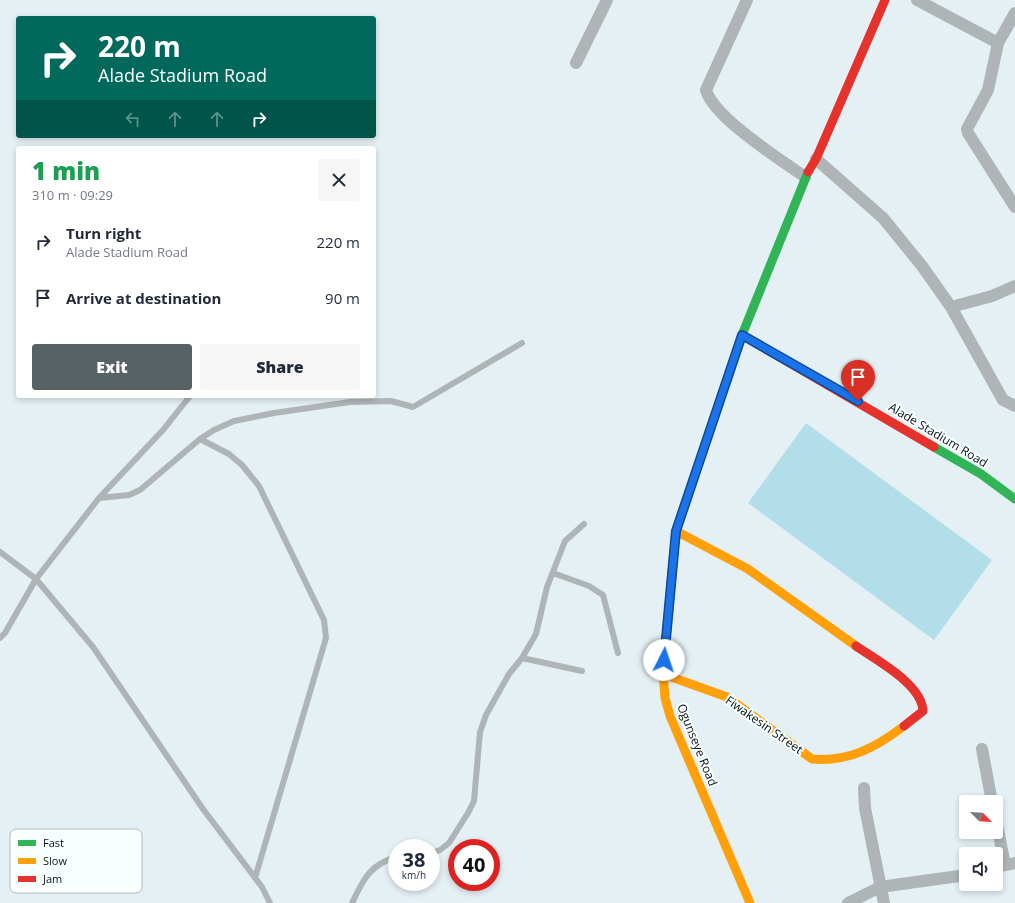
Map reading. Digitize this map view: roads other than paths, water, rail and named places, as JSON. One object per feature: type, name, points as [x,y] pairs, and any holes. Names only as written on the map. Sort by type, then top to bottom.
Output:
[{"type":"street","points":[[576,63],[607,0]]},
{"type":"street","points":[[746,0],[706,90],[708,98],[714,106],[743,132],[805,177]]},
{"type":"street","name":"Ogunseye Road","points":[[750,903],[670,716],[665,698],[663,674],[676,531],[742,335],[805,177],[816,159],[886,0]]},
{"type":"street","points":[[917,0],[998,42]]},
{"type":"street","points":[[1014,17],[998,42],[988,90],[967,129],[968,133],[1015,207]]},
{"type":"street","points":[[816,159],[883,218],[922,266],[951,307],[1003,400],[1015,406]]},
{"type":"street","points":[[951,307],[992,296],[1015,286]]},
{"type":"street","name":"Alade Stadium Road","points":[[742,335],[981,474],[1015,499]]},
{"type":"street","name":"Fiwakesin Street","points":[[663,674],[726,697],[812,759],[819,760],[854,756],[873,747],[923,711],[924,702],[904,680],[748,569],[676,531]]},
{"type":"street","points":[[982,749],[991,795]]},
{"type":"street","points":[[864,788],[865,808],[884,903]]},
{"type":"street","points":[[1000,839],[1005,865]]},
{"type":"street","points":[[848,903],[880,887],[959,876]]},
{"type":"lane","points":[[99,498],[129,495],[140,490],[200,439],[214,430],[234,421],[274,412],[350,402],[391,401],[413,407],[522,343]]},
{"type":"lane","points":[[0,638],[6,633],[36,579],[99,498],[163,430],[188,398]]},
{"type":"lane","points":[[200,439],[234,458],[242,465],[259,486],[324,620],[326,638],[255,878]]},
{"type":"lane","points":[[440,850],[449,843],[468,813],[474,800],[474,782],[482,726],[486,714],[509,674],[522,658],[536,634],[544,598],[566,541],[584,524]]},
{"type":"lane","points":[[0,552],[36,579],[93,647],[203,809],[255,878],[270,903]]},
{"type":"lane","points":[[553,573],[589,586],[603,595],[618,653]]},
{"type":"lane","points":[[522,658],[582,671]]},
{"type":"lane","points":[[352,903],[367,874],[388,860]]}]
